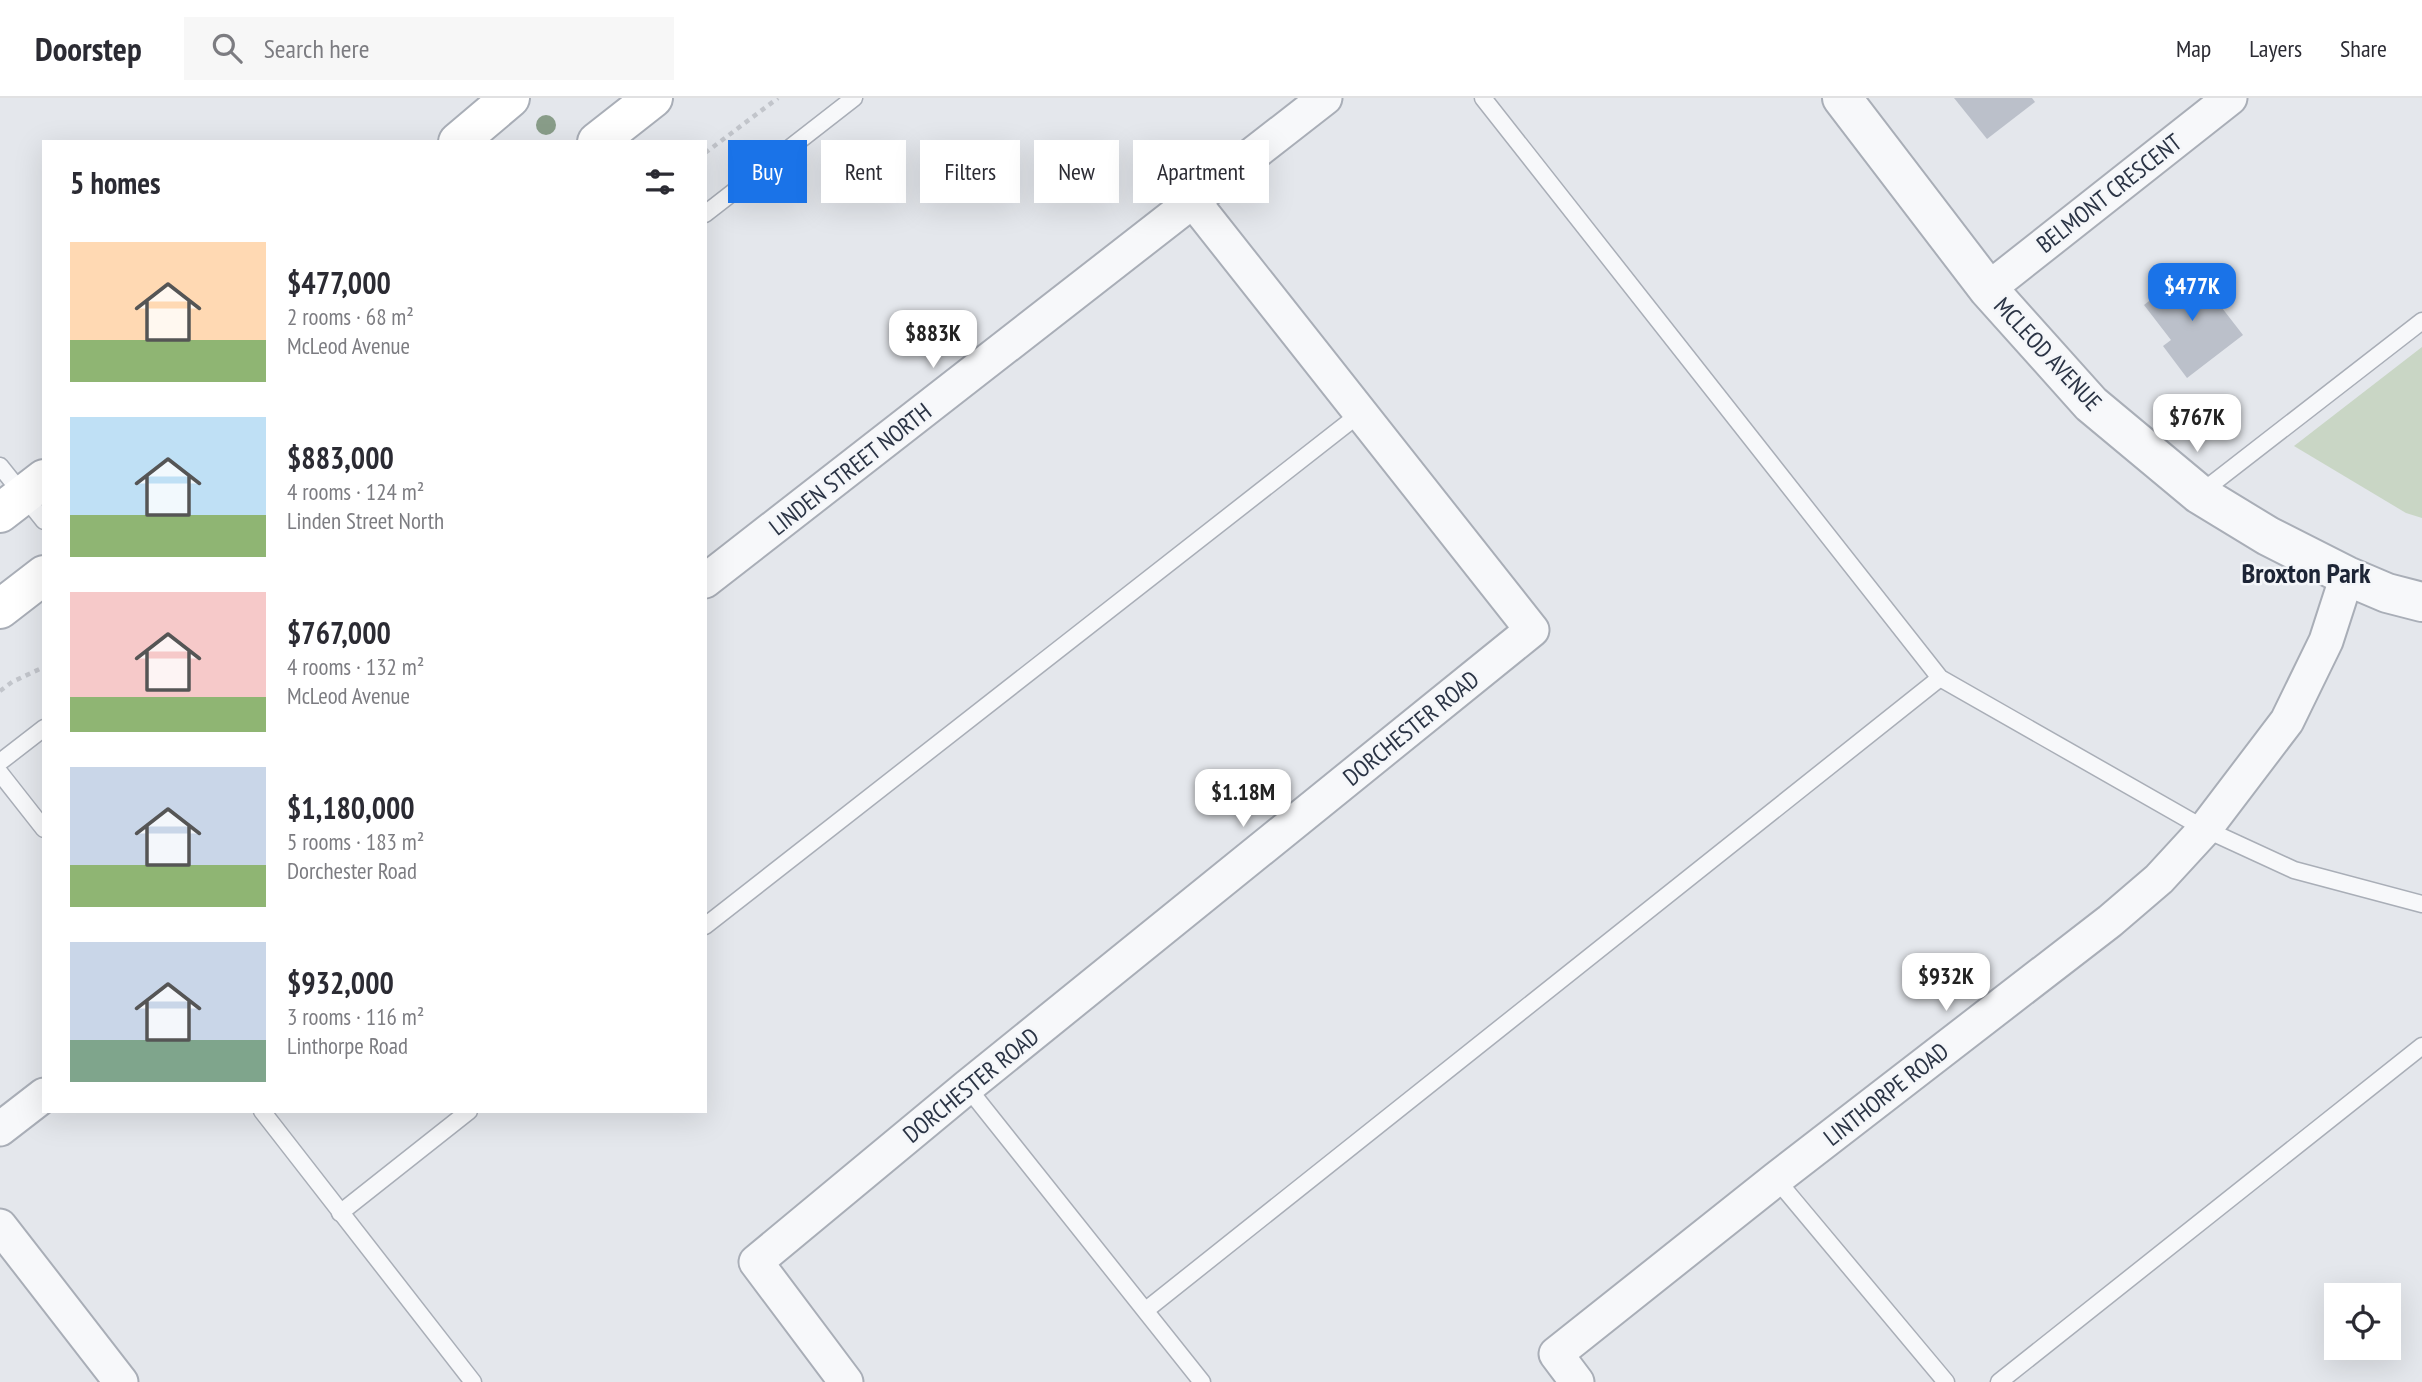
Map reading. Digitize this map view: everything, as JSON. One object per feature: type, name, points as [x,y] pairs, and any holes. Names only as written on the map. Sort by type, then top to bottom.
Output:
[{"type":"main road","points":[[460,140],[510,98]]},
{"type":"main road","points":[[600,140],[653,98]]},
{"type":"main road","points":[[0,609],[42,577]]},
{"type":"street","name":"LINDEN STREET NORTH","points":[[1269,142],[1325,98]]},
{"type":"street","name":"MCLEOD AVENUE","points":[[1842,98],[1988,289],[2091,404],[2199,494],[2268,536],[2347,576],[2387,593],[2422,603]]},
{"type":"street","name":"BELMONT CRESCENT","points":[[1988,289],[2230,98]]},
{"type":"street","name":"LINDEN STREET NORTH","points":[[707,579],[1191,203]]},
{"type":"street","name":"DORCHESTER ROAD","points":[[846,1382],[756,1262],[967,1087],[1532,629],[1196,203]]},
{"type":"street","name":"LINTHORPE ROAD","points":[[1577,1382],[1556,1354],[1776,1179],[2110,921],[2159,879],[2204,830],[2287,721],[2326,641],[2347,576]]},
{"type":"street","points":[[0,1129],[42,1097]]},
{"type":"street","points":[[0,1226],[121,1382]]},
{"type":"lane","points":[[707,212],[854,98]]},
{"type":"lane","points":[[1483,98],[1940,678],[2204,830],[2294,870],[2422,904]]},
{"type":"lane","points":[[2199,494],[2422,321]]},
{"type":"lane","points":[[707,924],[1362,412]]},
{"type":"lane","points":[[0,466],[28,502]]},
{"type":"lane","points":[[1146,1310],[1940,678]]},
{"type":"lane","points":[[0,762],[42,730]]},
{"type":"lane","points":[[0,773],[42,827]]},
{"type":"lane","points":[[1999,1382],[2420,1051]]},
{"type":"lane","points":[[967,1087],[1202,1382]]},
{"type":"lane","points":[[264,1113],[472,1382]]},
{"type":"lane","points":[[340,1213],[466,1113]]},
{"type":"lane","points":[[1776,1179],[1946,1382]]},
{"type":"path","points":[[707,151],[778,98]]},
{"type":"path","points":[[0,691],[12,682],[42,668]]},
{"type":"green space","points":[[2422,347],[2422,518],[2406,513],[2294,446]]},
{"type":"building","points":[[1954,98],[2032,98],[2035,102],[1987,139]]},
{"type":"building","points":[[2191,268],[2243,335],[2187,378],[2163,346],[2171,340],[2144,305]]},
{"type":"district","name":"Broxton Park","points":[[2306,572]]}]
